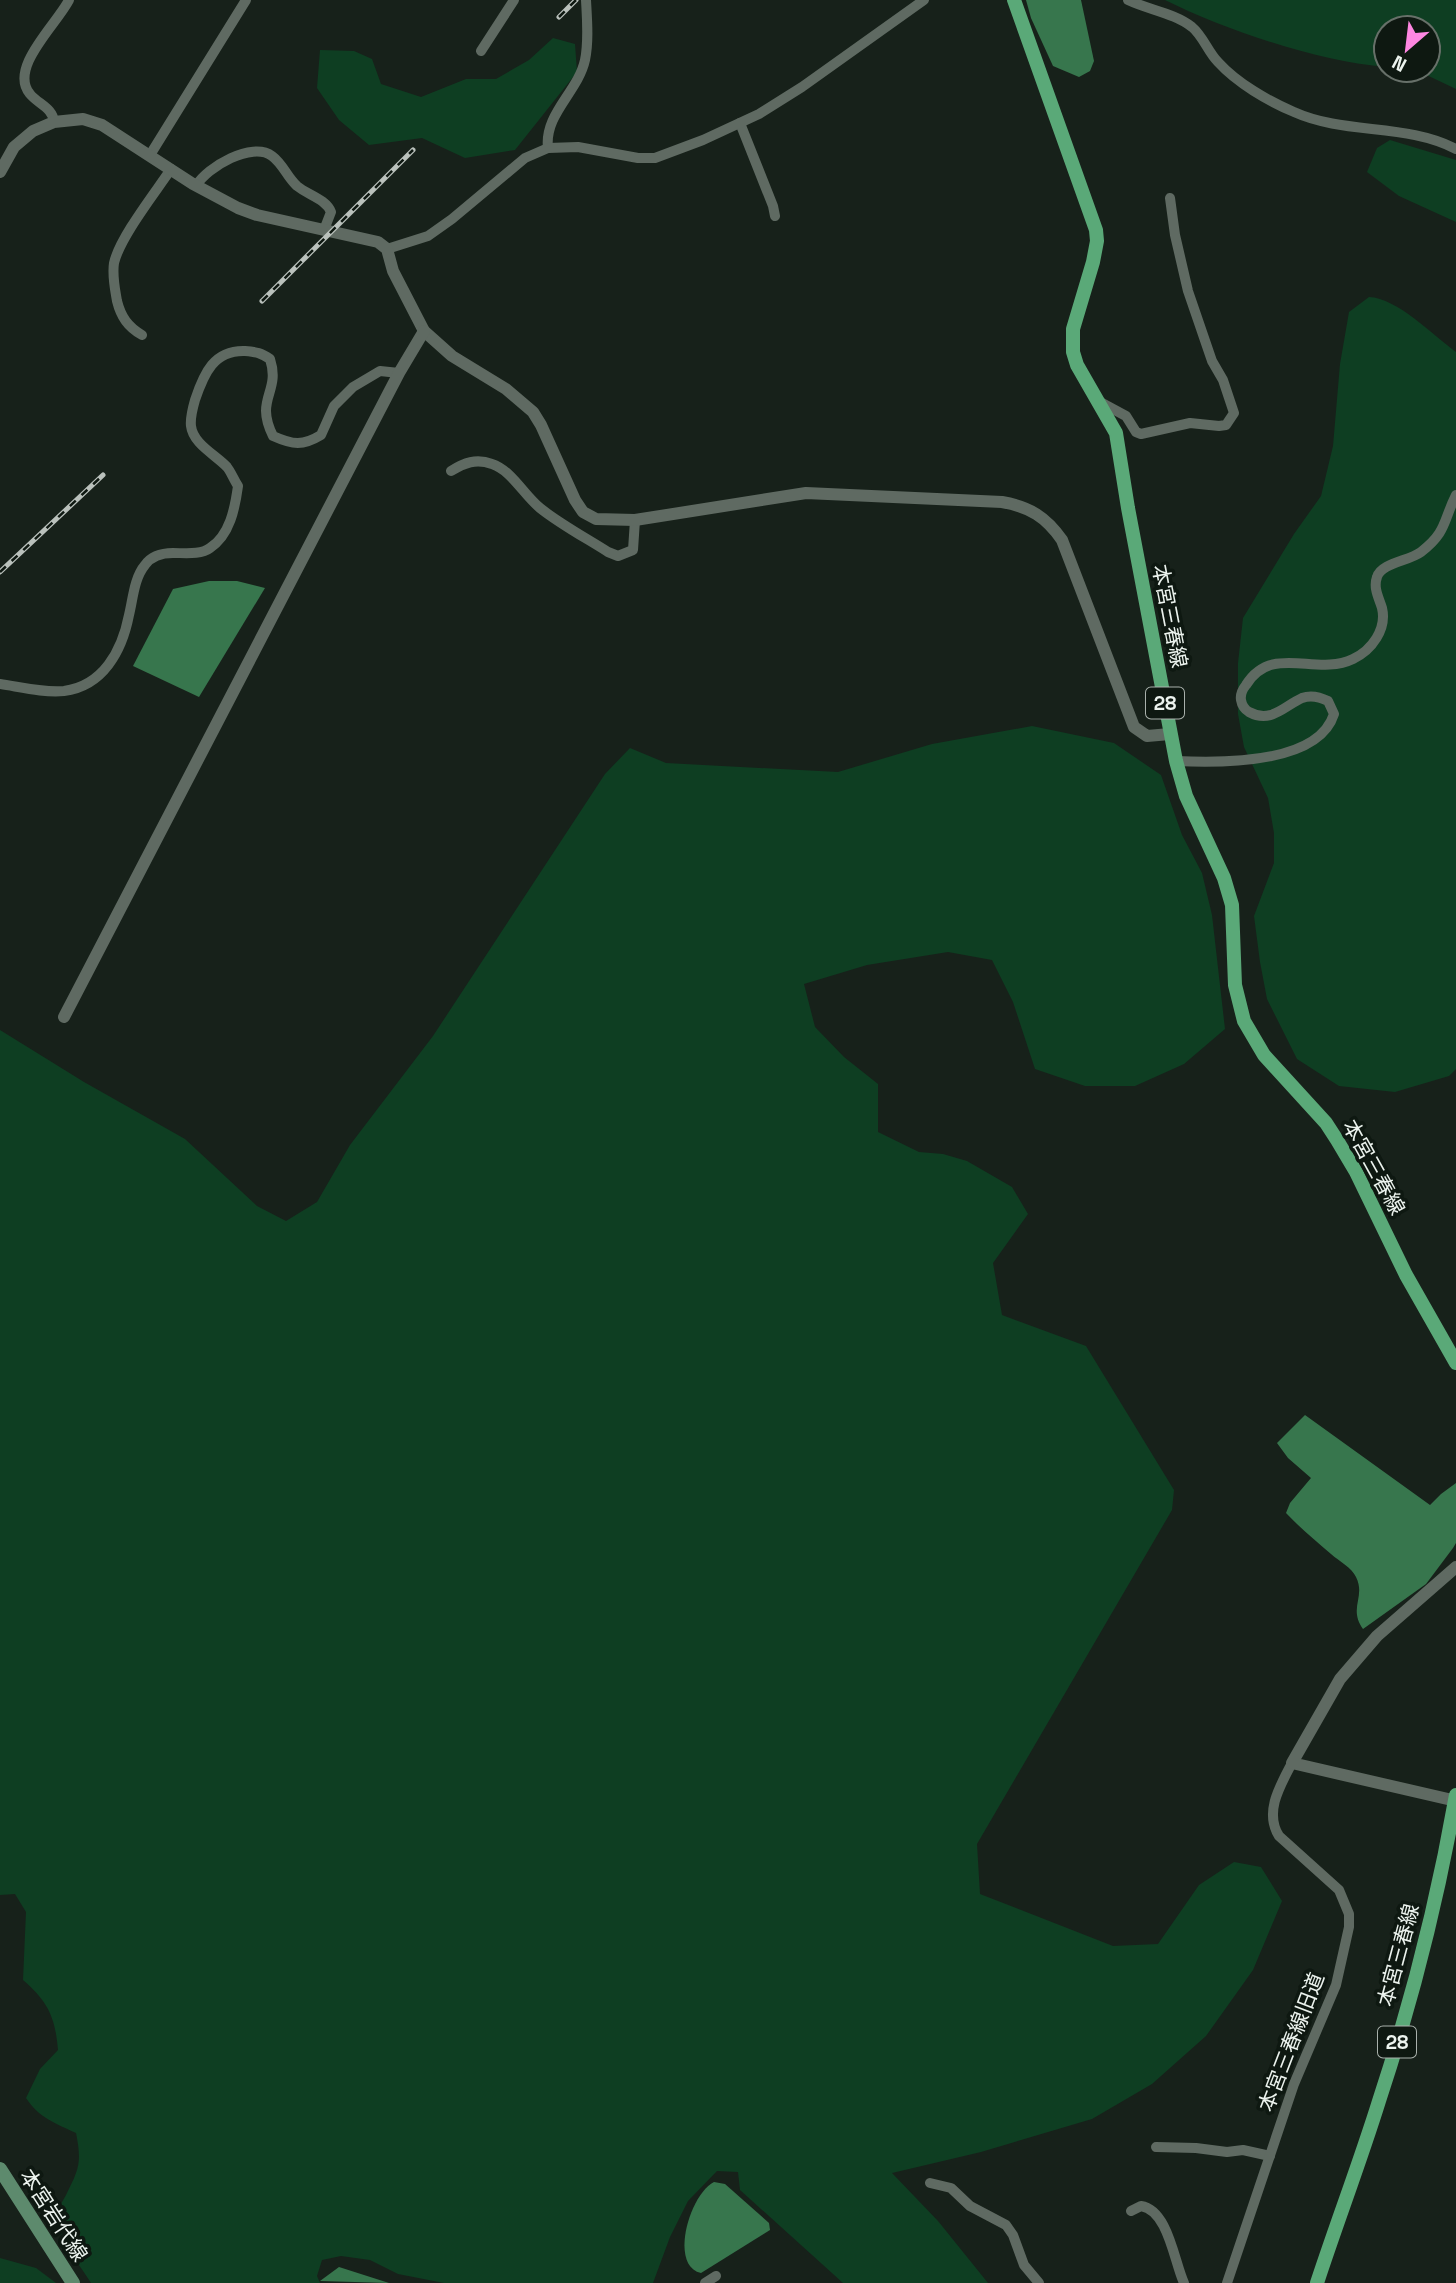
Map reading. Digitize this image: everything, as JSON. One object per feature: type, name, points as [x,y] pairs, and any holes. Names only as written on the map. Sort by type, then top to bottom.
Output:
[{"type":"main road","name":"本宮三春線","points":[[1014,0],[1096,230],[1096,250],[1072,338],[1077,365],[1116,433],[1176,761],[1186,796],[1219,866],[1231,905],[1236,985],[1244,1020],[1264,1055],[1326,1123],[1337,1140],[1356,1172],[1406,1275],[1456,1363]]},
{"type":"main road","name":"本宮三春線","points":[[1317,2283],[1380,2100],[1401,2030],[1433,1908],[1456,1799]]},
{"type":"main road","name":"本宮岩代線","points":[[0,2169],[73,2283]]},
{"type":"street","points":[[54,122],[50,110],[27,91],[24,76],[29,58],[69,0]]},
{"type":"street","points":[[150,155],[246,0]]},
{"type":"street","points":[[481,51],[514,0]]},
{"type":"street","points":[[548,148],[550,125],[572,91],[585,59],[586,0]]},
{"type":"street","points":[[387,249],[428,236],[525,158],[548,148],[578,147],[638,158],[654,158],[679,151],[740,123],[802,87],[924,0]]},
{"type":"street","points":[[1128,0],[1192,27],[1221,66],[1289,111],[1319,121],[1433,140],[1456,149]]},
{"type":"street","points":[[0,172],[21,139],[54,122],[83,119],[102,125],[216,198],[257,215],[378,242],[387,249],[393,271],[424,331],[452,356],[506,389],[533,412],[575,499],[583,512],[596,519],[635,520],[806,493],[1019,505],[1046,519],[1062,540],[1134,726],[1147,736],[1170,734]]},
{"type":"street","points":[[740,123],[775,216]]},
{"type":"street","points":[[195,186],[202,177],[231,158],[241,154],[265,153],[273,157],[298,186],[328,206],[331,212],[324,230]]},
{"type":"street","points":[[142,335],[126,323],[119,308],[114,284],[115,260],[132,228],[171,169]]},
{"type":"street","points":[[1100,402],[1126,416],[1136,432],[1141,434],[1190,423],[1226,425],[1234,413],[1223,380],[1212,361],[1188,291],[1175,235],[1170,198]]},
{"type":"street","points":[[64,1017],[399,373],[424,331]]},
{"type":"street","points":[[0,684],[63,691],[80,687],[95,678],[117,653],[129,620],[138,575],[145,564],[162,554],[198,552],[211,548],[226,530],[231,521],[238,486],[228,468],[200,442],[191,428],[198,391],[207,371],[220,356],[232,351],[260,351],[270,359],[274,380],[266,399],[266,422],[274,436],[301,445],[321,435],[334,406],[353,387],[380,371],[399,373]]},
{"type":"street","points":[[451,471],[462,464],[476,461],[500,467],[540,508],[618,556],[633,550],[635,520]]},
{"type":"street","points":[[1176,761],[1272,757],[1321,736],[1334,714],[1328,701],[1304,697],[1272,716],[1254,715],[1244,709],[1241,695],[1243,689],[1255,674],[1271,664],[1288,662],[1321,667],[1339,664],[1354,659],[1373,645],[1380,634],[1383,611],[1376,589],[1376,578],[1380,570],[1411,559],[1443,532],[1456,495]]},
{"type":"street","name":"本宮三春線旧道","points":[[1227,2283],[1303,2061],[1336,1985],[1349,1927],[1349,1914],[1339,1890],[1279,1836],[1272,1826],[1274,1801],[1292,1763],[1340,1679],[1377,1636],[1456,1567]]},
{"type":"street","points":[[1292,1763],[1456,1799]]},
{"type":"street","points":[[1156,2147],[1188,2147],[1227,2152],[1256,2151],[1270,2157]]},
{"type":"street","points":[[930,2183],[951,2188],[970,2206],[1006,2225],[1013,2235],[1024,2265],[1039,2283]]},
{"type":"street","points":[[1131,2211],[1141,2206],[1156,2212],[1163,2224],[1184,2283]]},
{"type":"street","points":[[705,2283],[716,2276]]},
{"type":"shaded area","points":[[1026,0],[1081,0],[1094,61],[1090,71],[1079,77],[1053,66],[1031,18]]},
{"type":"shaded area","points":[[1165,0],[1456,0],[1456,89],[1442,82],[1442,14],[1372,14],[1372,65],[1303,52]]},
{"type":"shaded area","points":[[553,38],[575,44],[577,72],[515,150],[465,158],[422,138],[369,145],[339,120],[317,88],[320,50],[354,51],[372,59],[381,84],[421,97],[466,79],[496,79],[529,60]]},
{"type":"shaded area","points":[[1390,140],[1456,160],[1456,222],[1399,196],[1367,172],[1377,148]]},
{"type":"shaded area","points":[[1369,297],[1403,310],[1456,352],[1456,1069],[1449,1076],[1395,1092],[1339,1086],[1297,1059],[1267,999],[1254,916],[1274,863],[1274,833],[1268,798],[1244,747],[1238,714],[1238,663],[1243,618],[1294,534],[1321,496],[1333,446],[1340,364],[1349,312]]},
{"type":"shaded area","points":[[209,581],[237,581],[265,588],[199,697],[133,666],[173,589]]},
{"type":"shaded area","points":[[1032,726],[1114,743],[1161,775],[1182,835],[1202,873],[1212,915],[1225,1029],[1184,1064],[1135,1086],[1085,1086],[1035,1069],[1013,1002],[992,960],[948,952],[867,965],[804,984],[815,1027],[844,1057],[878,1084],[878,1132],[919,1152],[943,1154],[967,1161],[1012,1187],[1028,1214],[993,1263],[1002,1315],[1086,1346],[1174,1490],[1172,1510],[977,1844],[980,1894],[1113,1946],[1158,1944],[1199,1885],[1234,1862],[1261,1867],[1282,1901],[1253,1970],[1206,2036],[1152,2084],[1092,2119],[981,2152],[892,2173],[938,2221],[988,2283],[843,2283],[740,2190],[738,2172],[717,2171],[688,2201],[670,2237],[653,2283],[444,2283],[398,2274],[370,2260],[341,2256],[322,2260],[317,2276],[320,2283],[91,2283],[64,2241],[56,2215],[78,2166],[76,2133],[42,2115],[26,2098],[40,2069],[58,2050],[55,2028],[49,2010],[39,1995],[23,1980],[26,1912],[15,1894],[0,1895],[0,1030],[84,1082],[185,1139],[257,1206],[286,1221],[317,1202],[350,1145],[433,1036],[605,774],[630,748],[666,763],[838,772],[932,744]]},
{"type":"shaded area","points":[[1305,1415],[1430,1505],[1456,1483],[1456,1543],[1453,1548],[1426,1584],[1363,1629],[1357,1615],[1359,1584],[1354,1574],[1286,1513],[1290,1503],[1311,1478],[1288,1458],[1277,1443]]},
{"type":"shaded area","points":[[714,2182],[725,2184],[769,2223],[770,2230],[701,2273],[691,2268],[686,2258],[686,2230],[697,2201]]},
{"type":"shaded area","points":[[0,2258],[36,2268],[56,2283],[0,2283]]},
{"type":"shaded area","points":[[339,2267],[389,2283],[320,2281]]},
{"type":"railway","points":[[559,17],[576,0]]},
{"type":"railway","points":[[262,301],[413,150]]},
{"type":"railway","points":[[0,572],[103,475]]}]
